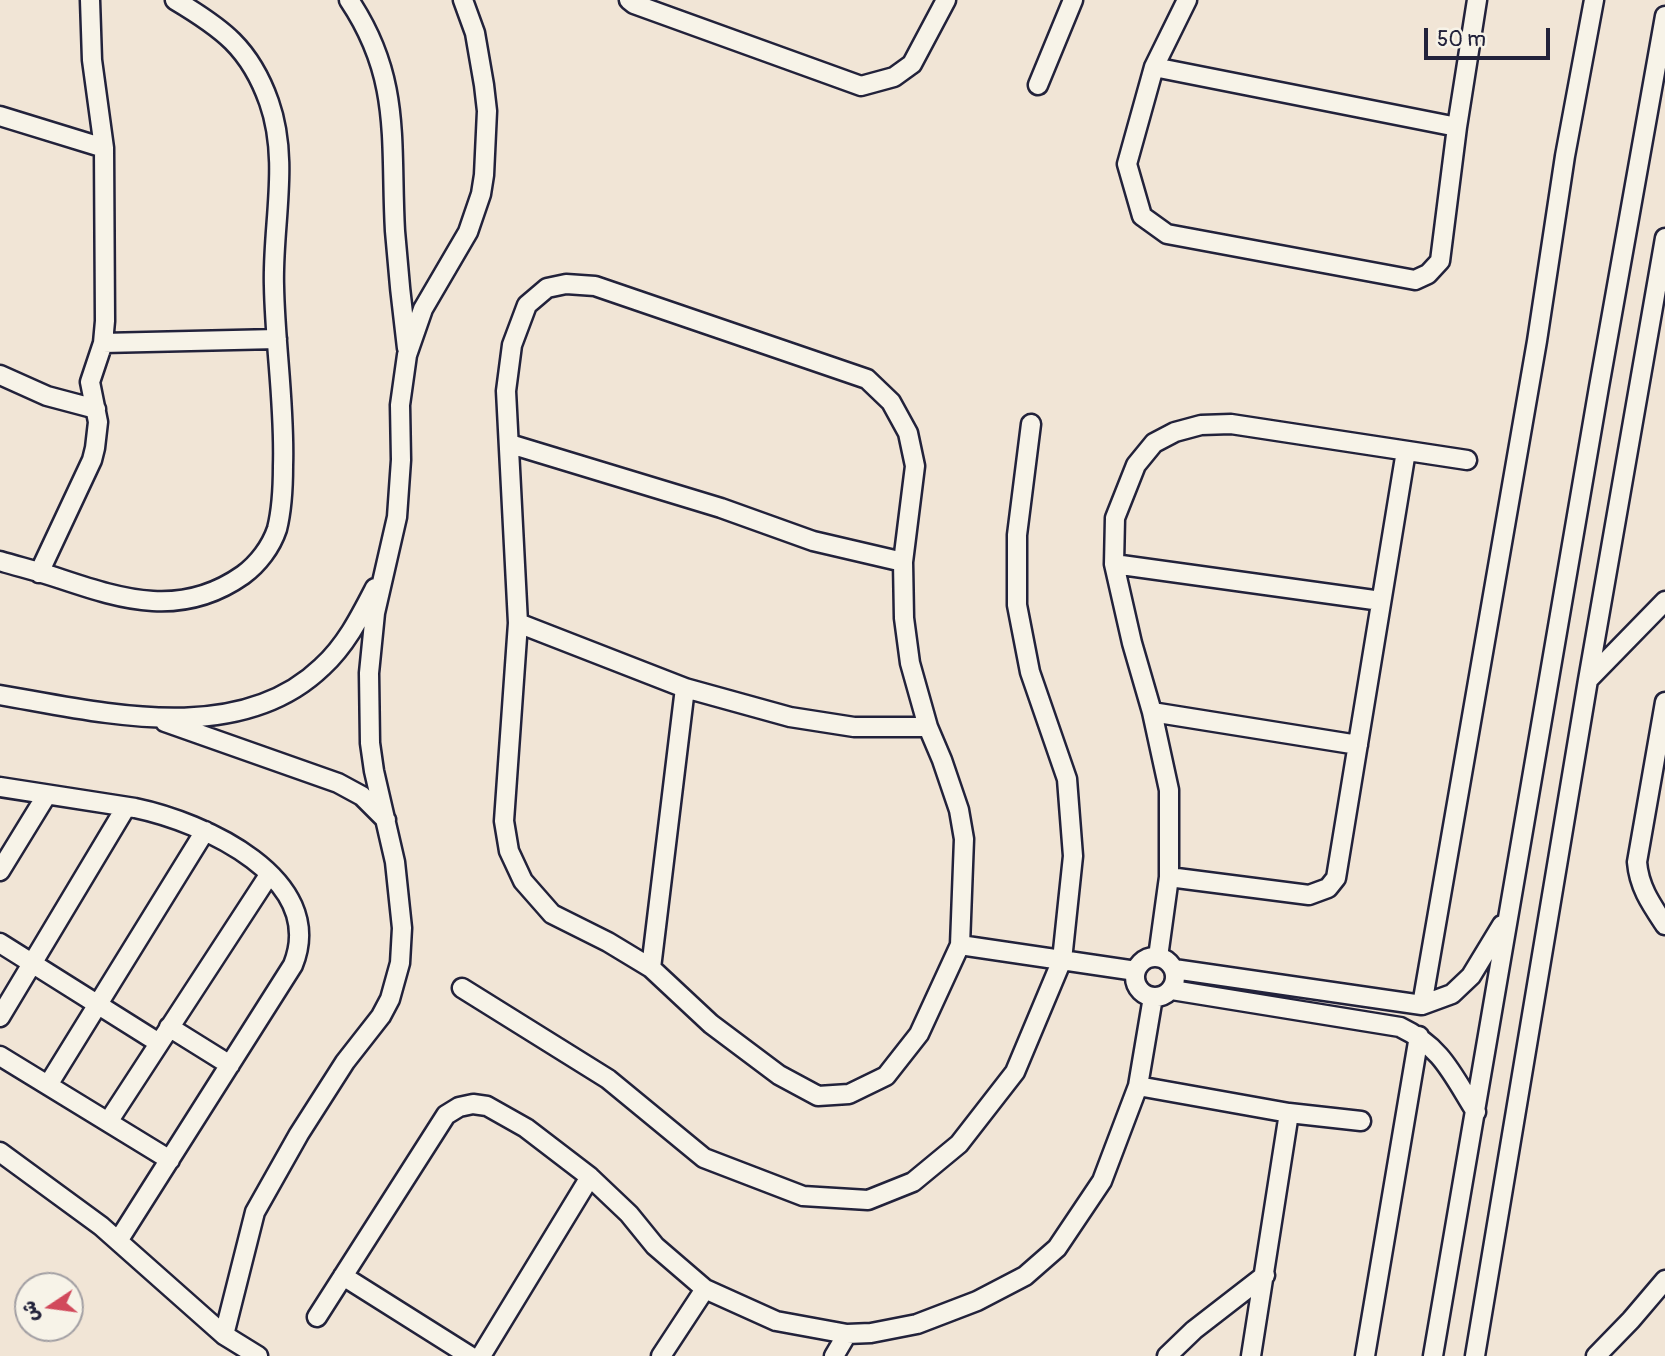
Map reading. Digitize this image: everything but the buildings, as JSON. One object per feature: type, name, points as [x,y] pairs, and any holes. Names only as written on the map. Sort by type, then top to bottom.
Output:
[{"type":"street","points":[[39,573],[92,460],[97,435],[96,409],[90,382],[103,343],[104,148],[92,60],[90,0]]},
{"type":"street","points":[[0,561],[113,597],[152,602],[172,601],[211,591],[251,569],[272,540],[277,528],[282,499],[283,412],[274,261],[279,156],[274,118],[262,86],[240,48],[218,26],[175,0]]},
{"type":"street","points":[[349,0],[377,51],[388,92],[395,231],[407,355]]},
{"type":"street","points":[[224,1335],[255,1212],[299,1134],[345,1062],[381,1016],[396,980],[402,928],[395,862],[374,771],[368,710],[372,642],[397,517],[401,460],[400,405],[407,355],[423,309],[468,232],[481,194],[484,175],[485,85],[475,33],[464,0]]},
{"type":"street","points":[[633,1],[861,86],[894,77],[912,64],[946,0]]},
{"type":"street","points":[[1038,85],[1073,0]]},
{"type":"street","points":[[1187,0],[1154,67],[1127,164],[1142,216],[1167,234],[1415,280],[1428,274],[1440,261],[1477,0]]},
{"type":"street","points":[[1422,1005],[1534,354],[1565,156],[1594,0]]},
{"type":"street","points":[[1433,1356],[1665,16]]},
{"type":"street","points":[[1154,67],[1457,127]]},
{"type":"street","points":[[0,116],[104,148]]},
{"type":"street","points":[[1475,1356],[1665,238]]},
{"type":"street","points":[[566,284],[595,286],[867,379],[891,402],[908,433],[915,466],[903,562],[904,618],[910,663],[928,727],[959,810],[964,839],[960,945],[919,1034],[886,1076],[849,1094],[818,1096],[779,1075],[711,1024],[651,968],[608,942],[552,914],[523,881],[509,851],[505,821],[518,623],[510,444],[506,391],[512,345],[527,305],[547,288],[566,284]]},
{"type":"street","points":[[103,343],[277,339]]},
{"type":"street","points":[[0,375],[47,396],[96,409]]},
{"type":"street","points":[[462,988],[608,1079],[704,1158],[803,1196],[868,1200],[913,1182],[960,1144],[1015,1072],[1062,960],[1073,856],[1067,779],[1030,672],[1017,605],[1017,535],[1031,424]]},
{"type":"street","points":[[1158,957],[1169,877],[1169,790],[1114,564],[1115,518],[1136,465],[1154,443],[1175,432],[1201,425],[1231,424],[1467,460]]},
{"type":"street","points":[[510,444],[721,508],[813,541],[903,562]]},
{"type":"street","points":[[1169,877],[1309,895],[1328,888],[1336,878],[1406,451]]},
{"type":"street","points":[[1114,564],[1381,601]]},
{"type":"street","points":[[0,695],[95,713],[158,719],[245,709],[307,681],[347,638],[385,570]]},
{"type":"street","points":[[1588,680],[1665,601]]},
{"type":"street","points":[[518,623],[685,688],[803,719],[854,727],[928,727]]},
{"type":"street","points":[[651,968],[685,688]]},
{"type":"street","points":[[1665,702],[1661,745],[1649,793],[1637,862],[1637,872],[1644,893],[1665,925]]},
{"type":"street","points":[[1152,712],[1358,745]]},
{"type":"street","points":[[158,719],[338,783],[362,796],[387,822]]},
{"type":"street","points":[[1649,793],[1665,782]]},
{"type":"street","points":[[0,788],[127,807],[176,818],[232,846],[269,875],[281,886],[295,906],[299,918],[300,942],[293,965],[118,1241]]},
{"type":"street","points":[[0,871],[46,796]]},
{"type":"street","points":[[0,1017],[127,807]]},
{"type":"street","points":[[48,1085],[205,831]]},
{"type":"street","points":[[108,1122],[269,875]]},
{"type":"street","points":[[1174,969],[1422,1005],[1452,994],[1471,976],[1510,910]]},
{"type":"street","points":[[0,943],[98,1004],[230,1065]]},
{"type":"street","points":[[960,945],[1136,971]]},
{"type":"street","points":[[1158,957],[1171,963],[1174,969],[1175,983],[1172,990],[1160,997],[1140,991],[1135,978],[1136,971],[1144,960],[1158,957]]},
{"type":"street","points":[[1172,990],[1399,1027],[1419,1036],[1442,1057],[1476,1112]]},
{"type":"street","points":[[317,1317],[446,1115],[459,1107],[473,1104],[487,1106],[526,1128],[590,1177],[629,1214],[655,1246],[705,1289],[776,1321],[847,1334],[871,1333],[917,1324],[977,1301],[1025,1276],[1057,1248],[1102,1181],[1138,1087],[1153,997]]},
{"type":"street","points":[[1365,1356],[1419,1036]]},
{"type":"street","points":[[0,1056],[170,1160]]},
{"type":"street","points":[[1138,1087],[1289,1114],[1361,1121]]},
{"type":"street","points":[[1251,1356],[1289,1114]]},
{"type":"street","points":[[0,1152],[77,1206],[224,1335],[258,1356]]},
{"type":"street","points":[[481,1356],[590,1177]]},
{"type":"street","points":[[1167,1356],[1194,1330],[1265,1275]]},
{"type":"street","points":[[344,1276],[470,1356]]},
{"type":"street","points":[[1596,1356],[1665,1280]]},
{"type":"street","points":[[661,1356],[705,1289]]},
{"type":"street","points":[[834,1356],[847,1334]]}]
